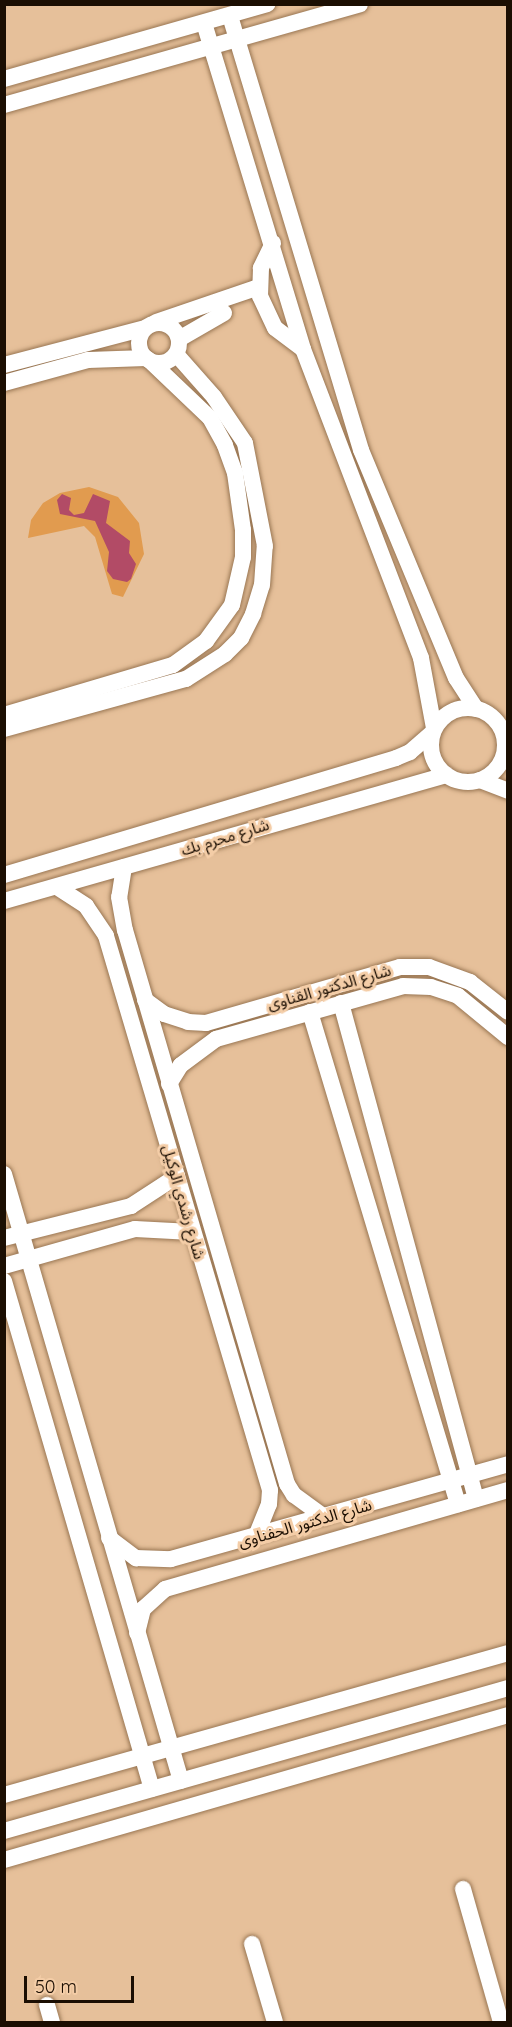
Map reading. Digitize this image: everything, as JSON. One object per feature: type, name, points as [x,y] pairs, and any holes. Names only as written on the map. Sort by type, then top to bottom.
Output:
[{"type":"street","points":[[4,79],[268,4]]},
{"type":"street","points":[[4,105],[360,4]]},
{"type":"street","points":[[230,16],[361,450],[456,678],[476,709]]},
{"type":"street","points":[[204,23],[273,243],[303,349],[421,658],[434,730],[432,756],[446,775],[462,782],[480,780],[494,771],[503,756],[505,734],[491,716],[476,709],[452,711],[434,730]]},
{"type":"street","points":[[273,243],[261,268],[261,295],[275,328],[303,349]]},
{"type":"street","points":[[4,365],[261,295]]},
{"type":"street","points":[[4,383],[88,360],[168,360],[177,346],[208,319],[261,295]]},
{"type":"street","points":[[4,729],[186,679],[206,668],[241,639],[253,614],[262,585],[265,546],[245,443],[177,346],[166,324],[150,325]]},
{"type":"street","points":[[4,715],[173,665],[207,641],[220,626],[232,605],[243,557],[243,530],[229,454],[210,418],[147,359],[139,343],[150,325]]},
{"type":"street","points":[[232,605],[253,614]]},
{"type":"street","points":[[220,626],[232,629],[241,639]]},
{"type":"street","name":"شارع محرم بك","points":[[4,875],[396,758],[410,752],[434,730]]},
{"type":"street","name":"شارع محرم بك","points":[[4,902],[446,775]]},
{"type":"street","points":[[480,780],[507,791]]},
{"type":"street","name":"شارع رشدي الوكيل","points":[[124,867],[120,897],[125,930],[287,1484],[294,1495],[324,1517]]},
{"type":"street","name":"شارع رشدي الوكيل","points":[[57,886],[86,906],[106,936],[270,1490],[269,1504],[256,1536]]},
{"type":"street","points":[[106,936],[125,930]]},
{"type":"street","name":"شارع الدكتور القناوى","points":[[145,1000],[164,1014],[206,1023],[399,967],[429,967],[470,982],[507,1012]]},
{"type":"street","points":[[356,979],[361,997]]},
{"type":"street","name":"شارع الدكتور القناوى","points":[[169,1084],[189,1058],[216,1039],[403,986],[431,987],[458,996],[507,1037]]},
{"type":"street","points":[[340,1003],[476,1499]]},
{"type":"street","points":[[310,1012],[458,1504]]},
{"type":"street","points":[[4,1174],[137,1637],[181,1781]]},
{"type":"street","points":[[4,1238],[131,1206],[177,1176]]},
{"type":"street","points":[[4,1266],[135,1229],[192,1232]]},
{"type":"street","points":[[4,1281],[152,1789]]},
{"type":"street","name":"شارع الدكتور الحفناوى","points":[[108,1537],[136,1558],[171,1560],[507,1464]]},
{"type":"street","name":"شارع الدكتور الحفناوى","points":[[137,1637],[143,1609],[159,1593],[507,1490]]},
{"type":"street","points":[[171,1560],[180,1585]]},
{"type":"street","points":[[4,1795],[507,1653]]},
{"type":"street","points":[[4,1832],[507,1688]]},
{"type":"street","points":[[4,1860],[507,1715]]},
{"type":"street","points":[[463,1889],[501,2022]]},
{"type":"street","points":[[252,1944],[275,2022]]},
{"type":"street","points":[[47,2005],[52,2022]]},
{"type":"shaded area","points":[[89,487],[118,497],[139,523],[144,554],[123,597],[112,594],[95,537],[84,526],[28,538],[31,520],[43,503],[60,493]]},
{"type":"shaded area","points":[[62,494],[71,498],[69,510],[74,515],[84,513],[93,494],[110,501],[106,523],[130,541],[129,553],[136,564],[131,579],[127,582],[113,579],[107,571],[109,552],[95,521],[60,514],[57,500]]}]
